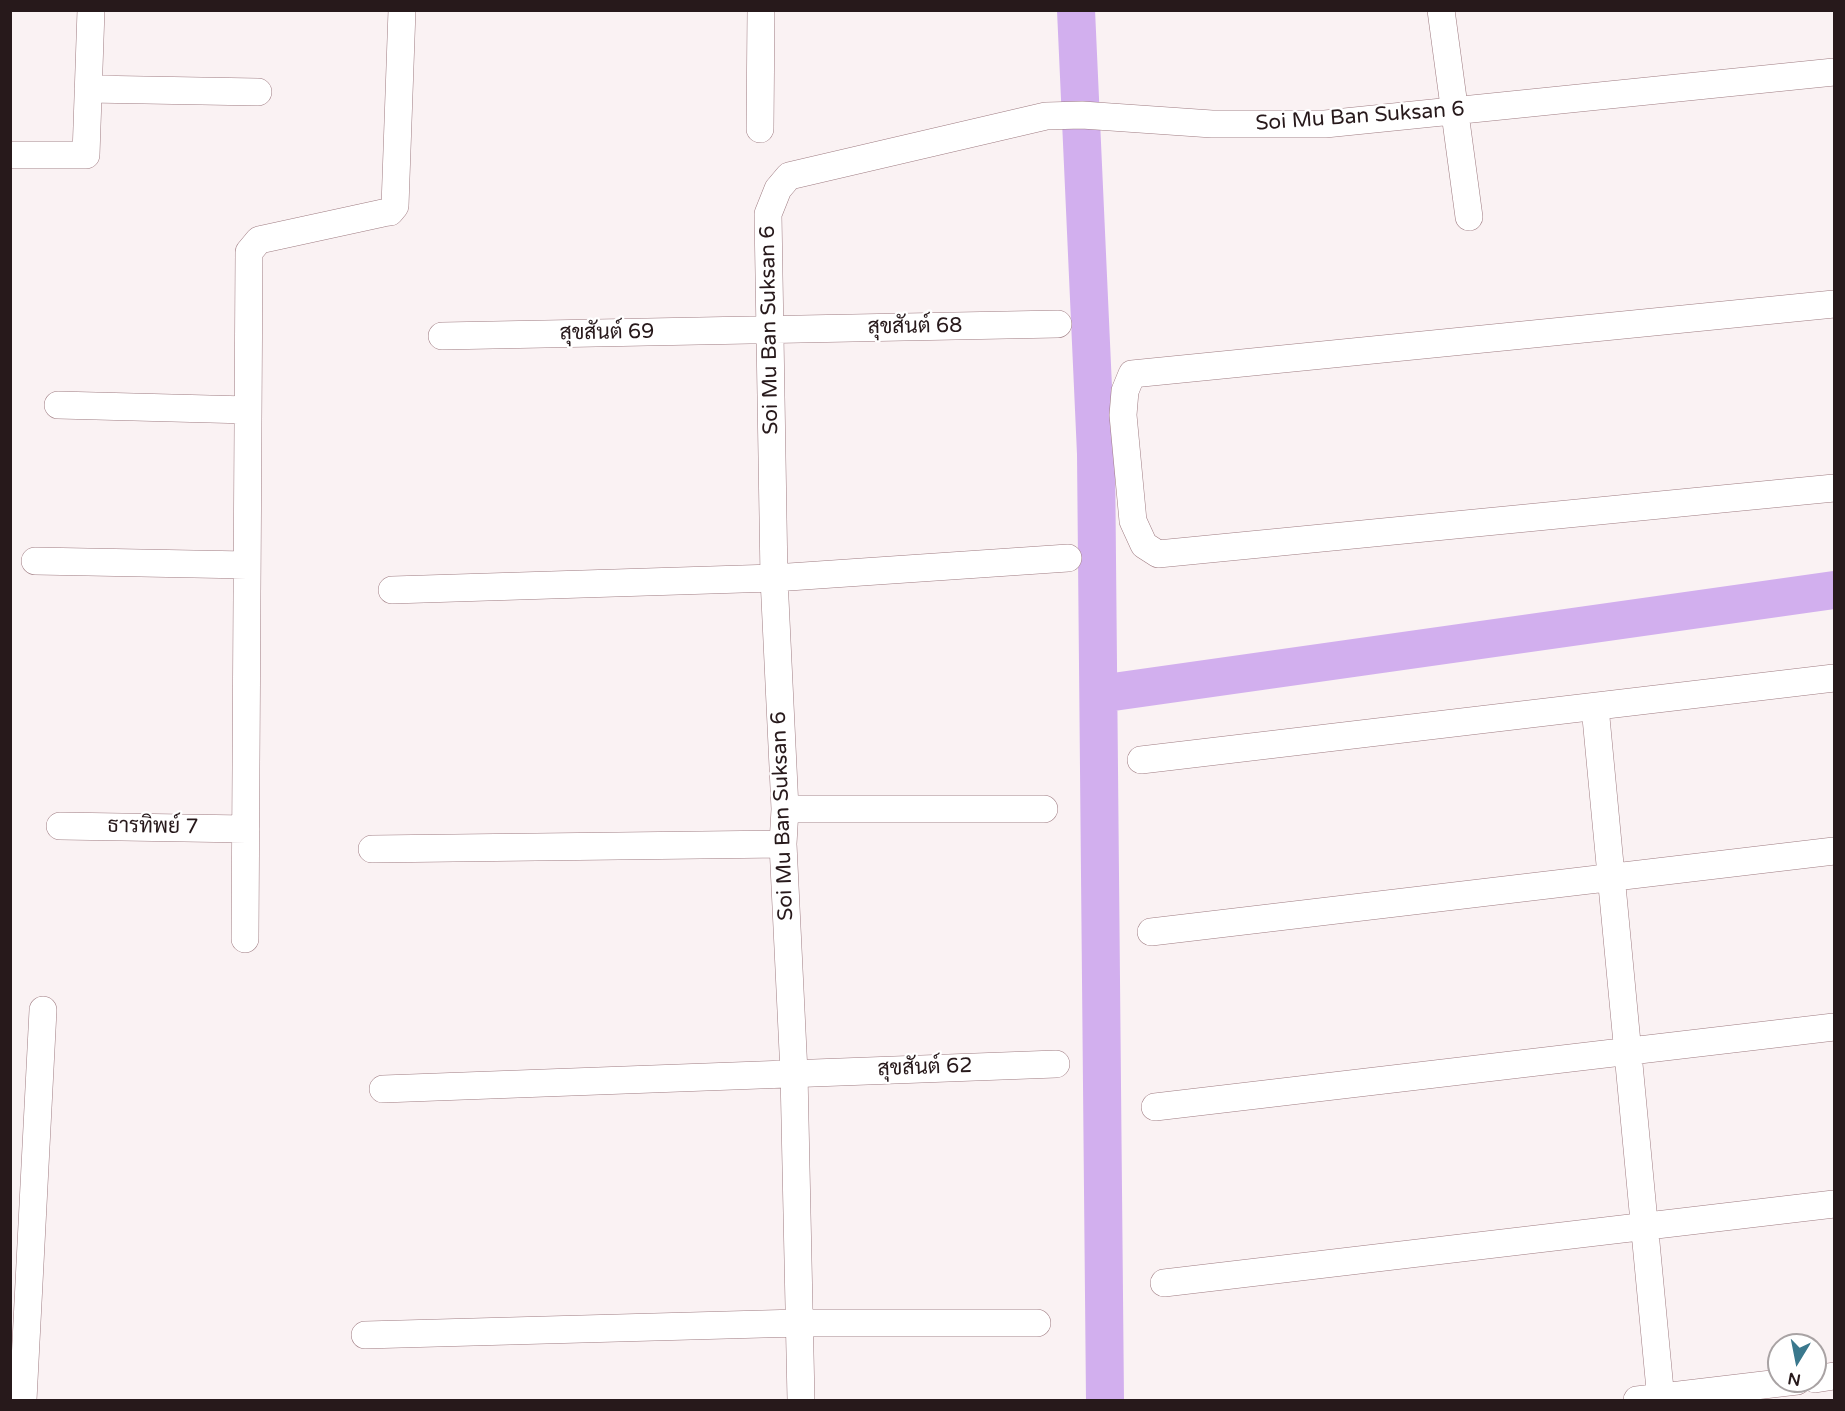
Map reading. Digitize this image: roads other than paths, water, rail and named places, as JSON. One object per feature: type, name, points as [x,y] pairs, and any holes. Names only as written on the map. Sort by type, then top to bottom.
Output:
[{"type":"street","points":[[10,154],[86,155],[91,10]]},
{"type":"street","points":[[245,939],[249,252],[254,243],[259,240],[390,212],[395,206],[402,10]]},
{"type":"street","points":[[760,129],[761,10]]},
{"type":"street","points":[[1441,10],[1469,217]]},
{"type":"street","name":"Soi Mu Ban Suksan 6","points":[[801,1401],[794,1073],[774,578],[768,214],[778,189],[789,176],[1046,116],[1117,117],[1212,124],[1325,124],[1834,72]]},
{"type":"street","points":[[88,89],[258,92]]},
{"type":"street","points":[[1834,304],[1132,375],[1125,391],[1123,415],[1133,521],[1144,545],[1158,554],[1834,489]]},
{"type":"street","name":"สุขสันต์ 68","points":[[771,331],[1058,324]]},
{"type":"street","name":"สุขสันต์ 69","points":[[442,336],[771,331]]},
{"type":"street","points":[[58,405],[248,410]]},
{"type":"street","points":[[392,590],[774,578],[1068,558]]},
{"type":"street","points":[[35,561],[247,565]]},
{"type":"street","points":[[1141,760],[1834,678]]},
{"type":"street","points":[[1594,707],[1644,1226],[1653,1400],[1767,1385]]},
{"type":"street","points":[[785,809],[1044,809]]},
{"type":"street","name":"ธารทิพย์ 7","points":[[60,826],[246,829]]},
{"type":"street","points":[[372,849],[783,844]]},
{"type":"street","points":[[1151,932],[1834,851]]},
{"type":"street","points":[[23,1401],[43,1010]]},
{"type":"street","points":[[1155,1107],[1834,1026]]},
{"type":"street","name":"สุขสันต์ 62","points":[[383,1089],[1056,1064]]},
{"type":"street","points":[[1164,1283],[1834,1203]]},
{"type":"street","points":[[365,1335],[799,1323],[1037,1323]]},
{"type":"waterway","points":[[1076,10],[1096,454],[1105,1400]]},
{"type":"waterway","points":[[1099,694],[1834,590]]}]
